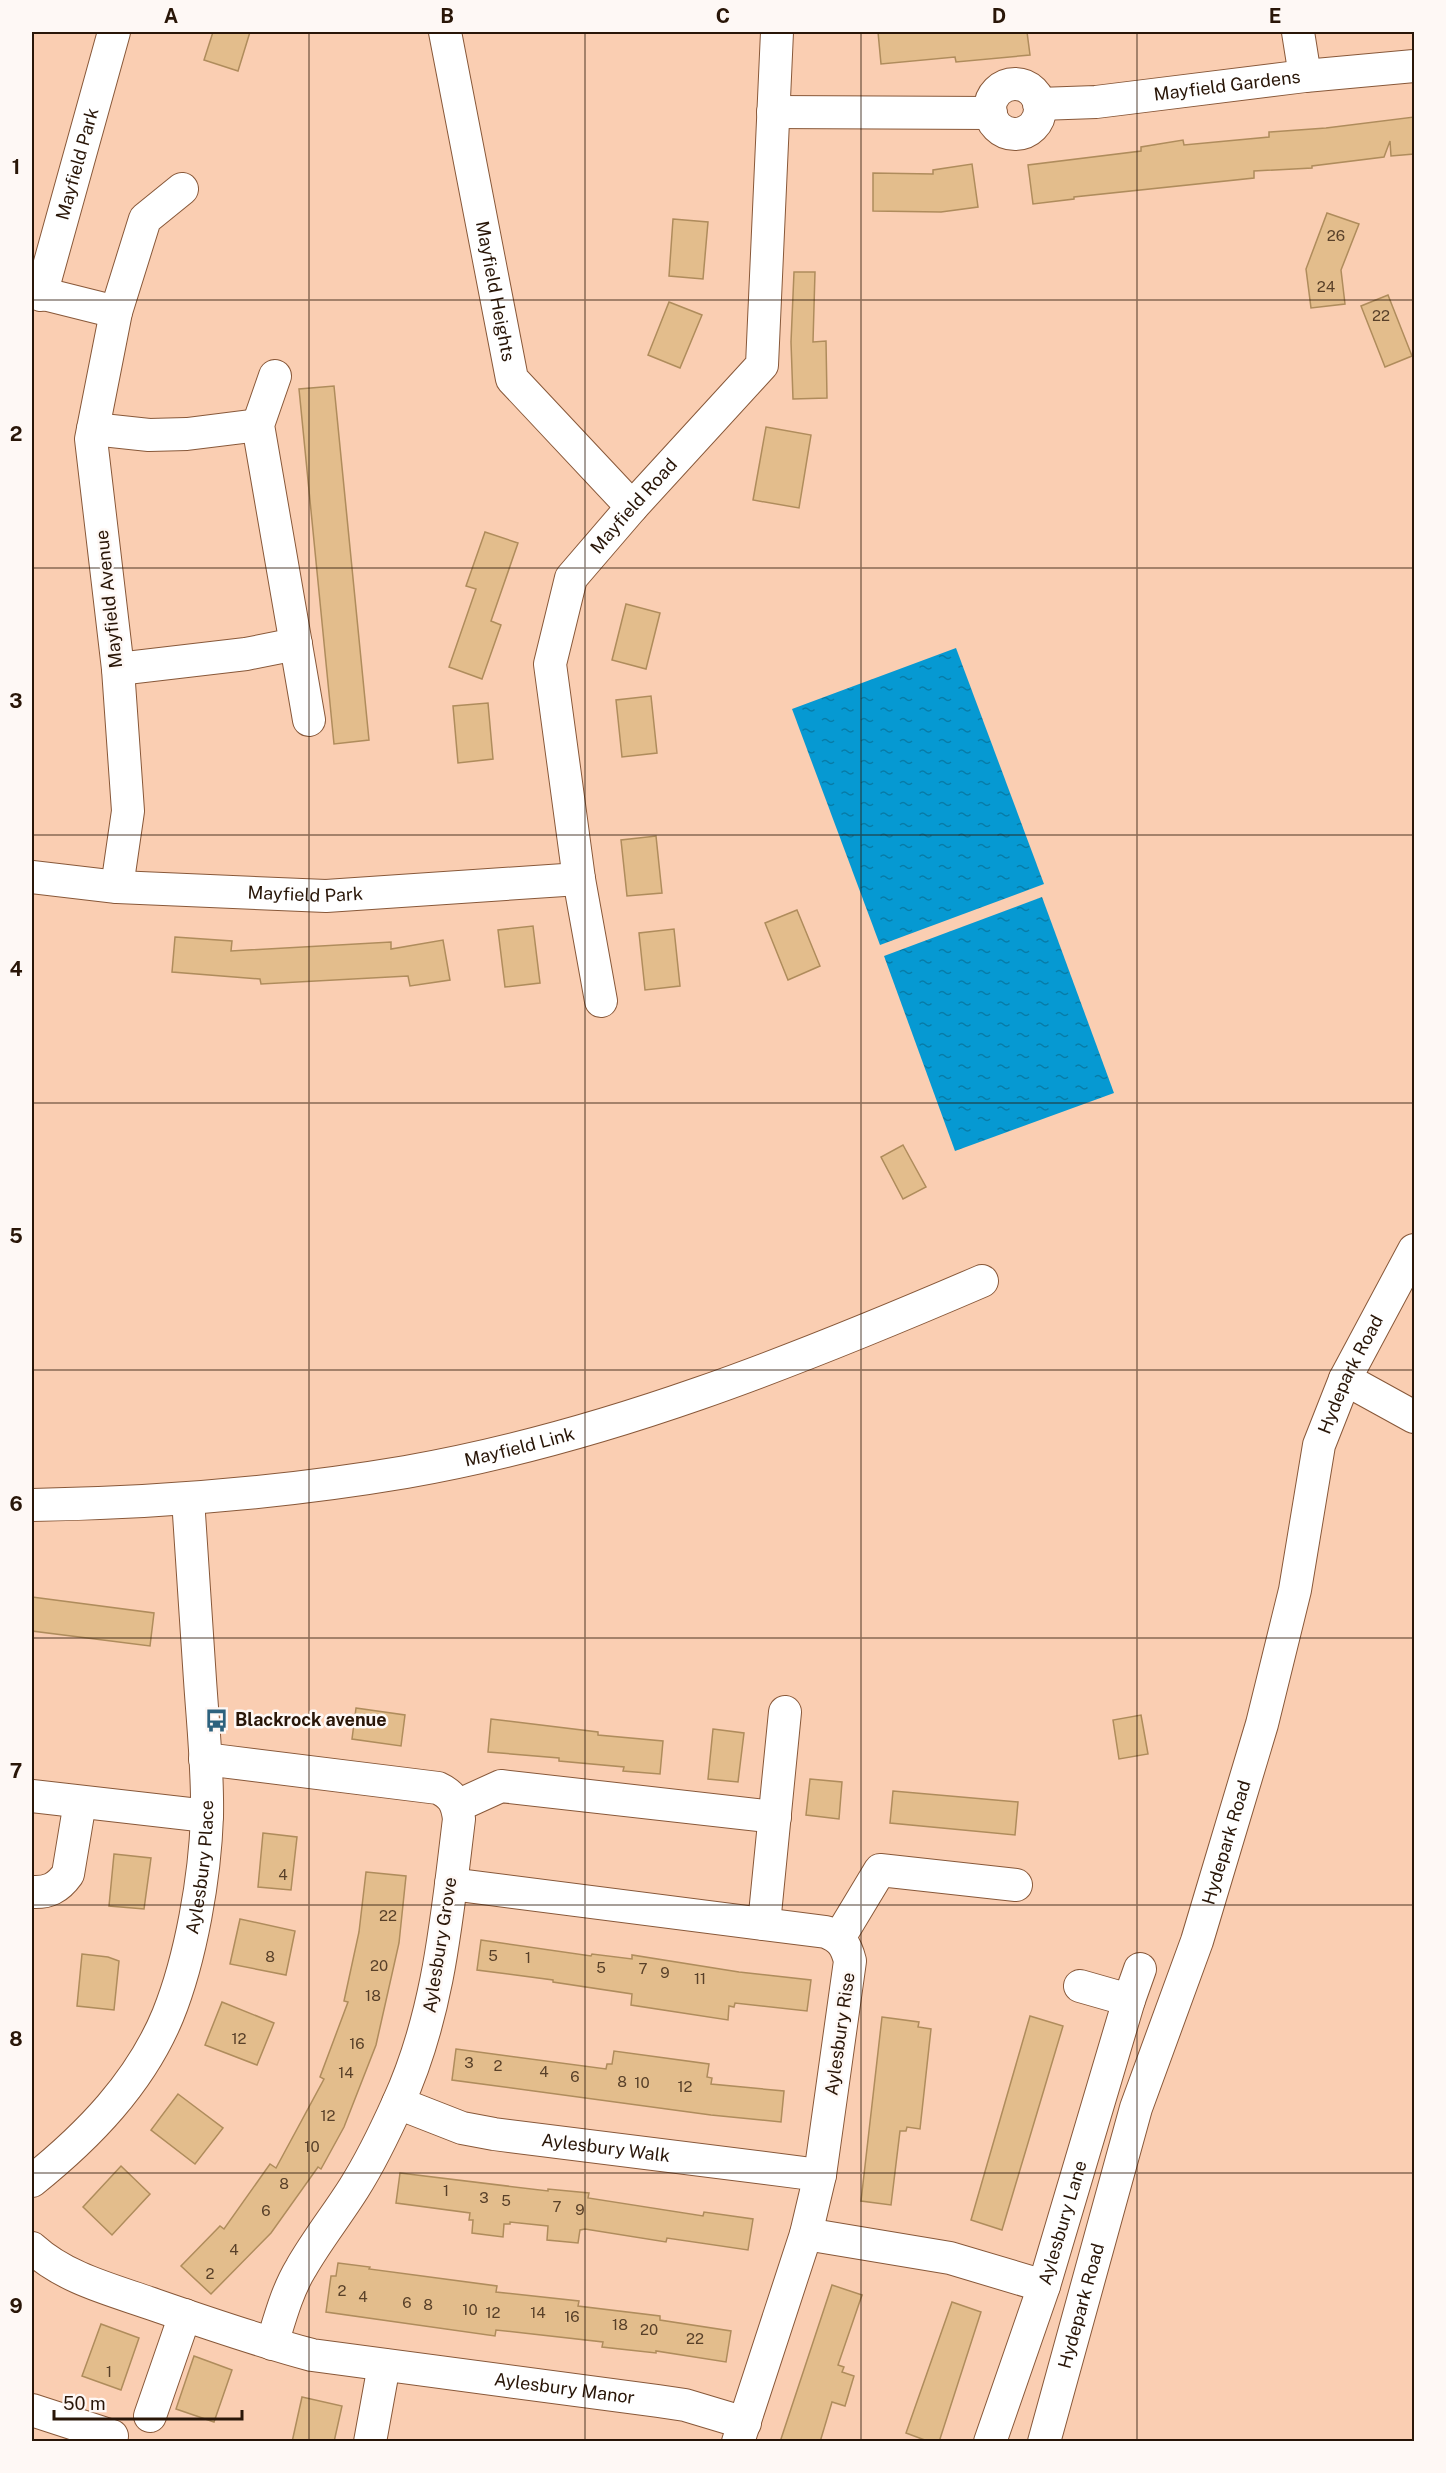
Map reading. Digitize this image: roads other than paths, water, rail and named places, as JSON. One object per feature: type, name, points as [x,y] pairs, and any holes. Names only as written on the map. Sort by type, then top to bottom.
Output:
[{"type":"street","name":"Mayfield Park","points":[[36,293],[114,32]]},
{"type":"street","name":"Mayfield Heights","points":[[445,32],[512,379],[632,507]]},
{"type":"street","name":"Mayfield Road","points":[[601,1001],[579,879],[550,664],[572,578],[632,507],[762,365],[777,32]]},
{"type":"street","points":[[1298,32],[1305,76]]},
{"type":"street","name":"Mayfield Gardens","points":[[773,112],[991,113],[997,127],[1011,134],[1019,134],[1033,126],[1037,120],[1039,105],[1096,102],[1305,76],[1414,66]]},
{"type":"street","name":"Mayfield Avenue","points":[[117,887],[128,811],[118,669],[91,439],[116,312],[145,219],[182,189]]},
{"type":"street","points":[[36,293],[116,312]]},
{"type":"street","points":[[274,376],[258,425],[309,720]]},
{"type":"street","points":[[93,429],[149,435],[187,434],[258,425]]},
{"type":"street","points":[[118,669],[246,654],[296,644]]},
{"type":"street","name":"Mayfield Park","points":[[32,877],[117,887],[326,896],[579,879]]},
{"type":"street","name":"Hydepark Road","points":[[1044,2442],[1136,2108],[1197,1941],[1262,1724],[1295,1590],[1319,1445],[1345,1379],[1414,1250]]},
{"type":"street","name":"Mayfield Link","points":[[32,1505],[188,1499],[302,1487],[406,1472],[532,1444],[770,1369],[982,1281]]},
{"type":"street","points":[[1345,1379],[1414,1417]]},
{"type":"street","name":"Aylesbury Place","points":[[32,2181],[86,2136],[131,2081],[167,2016],[182,1973],[202,1872],[207,1816],[188,1499]]},
{"type":"street","points":[[764,1924],[785,1712]]},
{"type":"street","points":[[205,1760],[438,1788],[450,1794],[457,1806],[501,1786],[776,1817]]},
{"type":"street","points":[[32,1796],[207,1816]]},
{"type":"street","points":[[32,1892],[50,1891],[61,1884],[68,1874],[80,1802]]},
{"type":"street","name":"Aylesbury Grove","points":[[272,2344],[287,2298],[301,2269],[355,2187],[398,2103],[428,2023],[438,1979],[451,1884],[459,1820],[457,1806]]},
{"type":"street","points":[[451,1884],[826,1932],[839,1938],[880,1870],[995,1890]]},
{"type":"street","name":"Aylesbury Rise","points":[[741,2432],[806,2234],[820,2175],[850,1961],[847,1949],[839,1938]]},
{"type":"street","name":"Aylesbury Lane","points":[[990,2442],[1044,2286],[1140,1969]]},
{"type":"street","points":[[1080,1986],[1129,2001]]},
{"type":"street","name":"Aylesbury Walk","points":[[398,2103],[462,2128],[494,2134],[820,2175]]},
{"type":"street","points":[[806,2234],[950,2258],[1044,2286]]},
{"type":"street","name":"Aylesbury Manor","points":[[32,2248],[62,2270],[185,2315],[312,2355],[685,2405],[741,2432]]},
{"type":"street","points":[[150,2416],[185,2315]]},
{"type":"street","points":[[370,2442],[384,2365]]},
{"type":"street","points":[[32,2410],[112,2436],[111,2442]]},
{"type":"water","points":[[956,648],[1044,884],[880,945],[792,709]]},
{"type":"water","points":[[1042,897],[1114,1093],[955,1151],[884,956]]},
{"type":"place","name":"Blackrock avenue","points":[[217,1720]]}]
